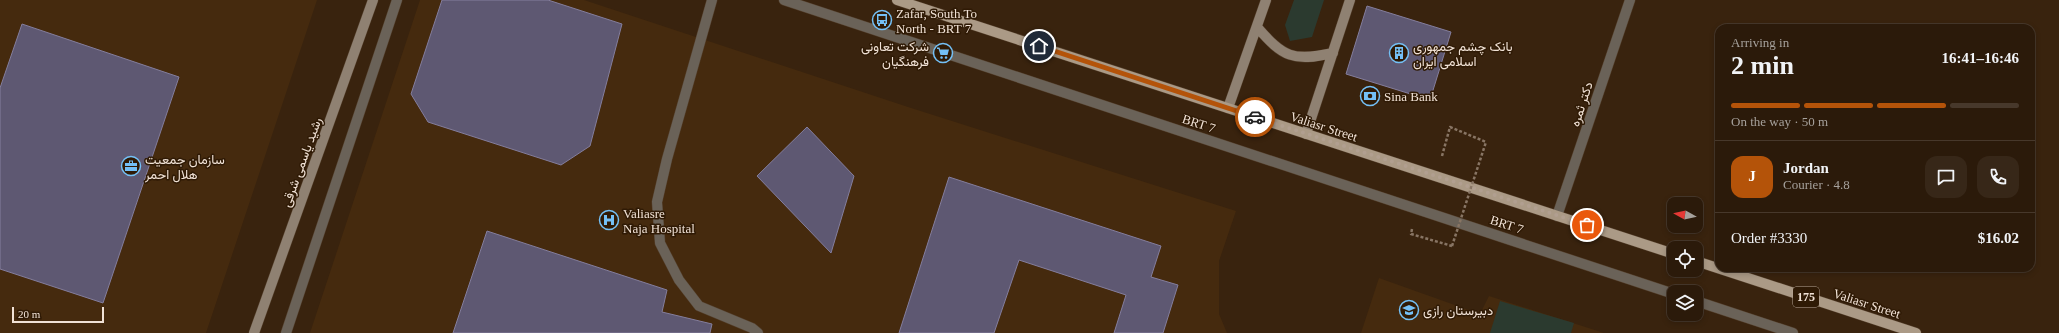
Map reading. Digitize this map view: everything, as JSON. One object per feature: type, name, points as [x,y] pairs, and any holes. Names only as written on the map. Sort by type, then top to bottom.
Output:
[{"type":"main road","name":"Valiasr Street","points":[[897,0],[1667,252]]},
{"type":"main road","name":"Valiasr Street","points":[[1703,263],[1715,267]]},
{"type":"main road","name":"Valiasr Street","points":[[1730,272],[1916,333]]},
{"type":"street","name":"رشید یاسمی شرقی","points":[[254,333],[373,0]]},
{"type":"street","points":[[286,333],[397,0]]},
{"type":"street","points":[[712,0],[667,159],[657,202],[660,243],[679,280],[699,306],[752,328],[758,333]]},
{"type":"street","name":"BRT 7","points":[[784,0],[1667,292]]},
{"type":"street","points":[[1228,108],[1266,0]]},
{"type":"street","points":[[1306,134],[1350,0]]},
{"type":"street","name":"دکتر ثمره","points":[[1558,216],[1630,0]]},
{"type":"street","points":[[1257,27],[1274,46],[1293,57],[1309,58],[1333,53]]},
{"type":"street","points":[[1703,303],[1793,333]]},
{"type":"path","points":[[1411,234],[1452,246],[1486,142],[1450,127],[1437,176]]},
{"type":"shaded area","name":"سازمان جمعیت هلال احمر","points":[[0,0],[317,0],[206,333],[0,333]]},
{"type":"shaded area","name":"Valiasre Naja Hospital","points":[[420,0],[584,0],[908,107],[1236,211],[1219,261],[1219,314],[1227,333],[310,333]]},
{"type":"shaded area","points":[[1379,278],[1480,314],[1489,296],[1604,333],[1361,333]]},
{"type":"green space","points":[[1294,0],[1324,0],[1312,37],[1290,41],[1285,25]]},
{"type":"green space","points":[[1500,301],[1574,323],[1571,333],[1490,333]]},
{"type":"building","points":[[442,0],[548,0],[622,24],[590,146],[561,165],[428,122],[411,94]]},
{"type":"building","name":"بانک چشم جمهوری اسلامی ایران","points":[[1367,6],[1451,32],[1430,100],[1346,74]]},
{"type":"building","points":[[22,24],[179,77],[103,303],[0,269],[0,88]]},
{"type":"building","points":[[807,127],[854,176],[831,253],[757,176]]},
{"type":"building","points":[[949,177],[1161,246],[1151,277],[1178,285],[1163,333],[1114,333],[1126,295],[1019,260],[994,333],[899,333]]},
{"type":"building","points":[[487,231],[667,290],[662,312],[712,324],[710,333],[453,333]]},
{"type":"way so far","points":[[1255,117],[1587,225]]},
{"type":"place","name":"Zafar, South To North - BRT 7","points":[[882,20]]},
{"type":"place","name":"شرکت تعاونی فرهنگیان","points":[[943,53]]},
{"type":"place","name":"بانک چشم جمهوری اسلامی ایران","points":[[1399,53]]},
{"type":"place","name":"Sina Bank","points":[[1370,96]]},
{"type":"place","name":"سازمان جمعیت هلال احمر","points":[[131,166]]},
{"type":"place","name":"Valiasre Naja Hospital","points":[[609,220]]},
{"type":"place","name":"دبیرستان رازی","points":[[1409,310]]},
{"type":"route","points":[[1039,46],[1255,117]]}]
